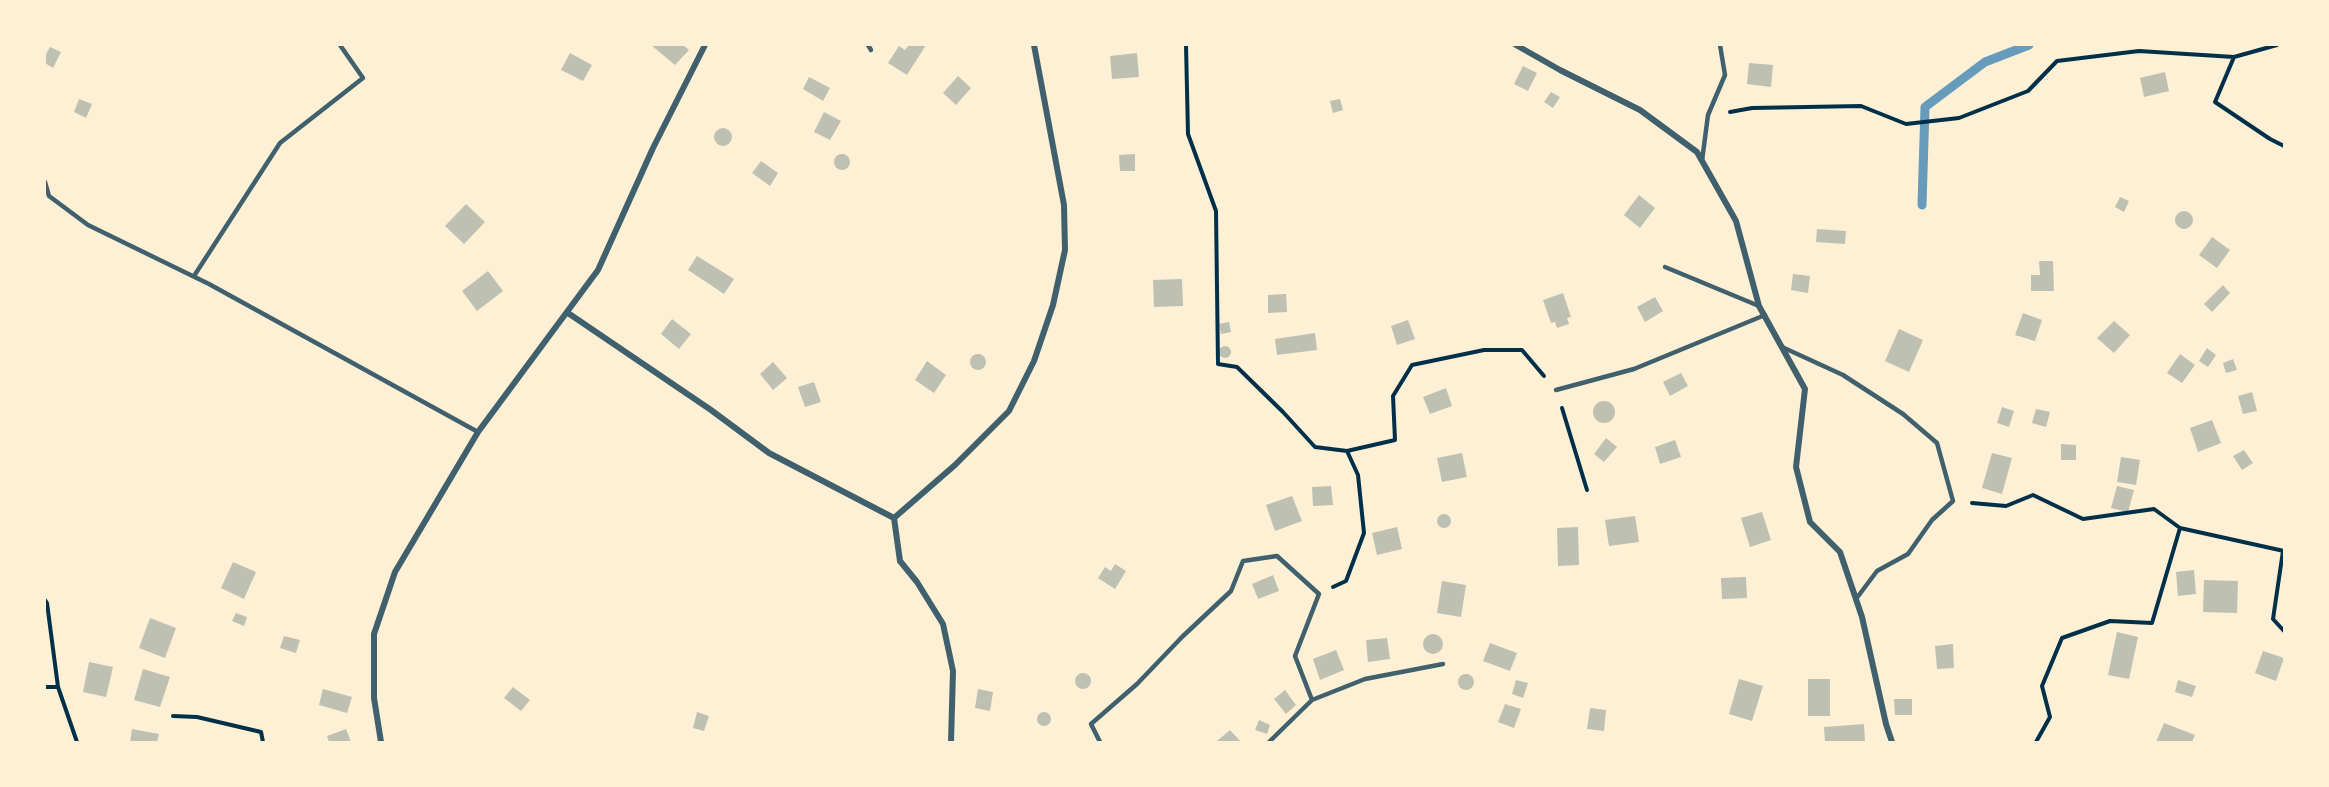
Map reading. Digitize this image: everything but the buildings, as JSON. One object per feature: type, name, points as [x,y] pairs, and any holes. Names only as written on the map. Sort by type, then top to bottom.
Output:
[{"type":"street","points":[[381,742],[374,698],[374,634],[395,572],[478,432],[598,270],[653,148],[705,45]]},
{"type":"street","points":[[894,518],[955,465],[1009,411],[1034,361],[1053,305],[1065,250],[1064,205],[1034,45]]},
{"type":"street","points":[[1516,45],[1640,110],[1697,152],[1736,221],[1760,306],[1805,389],[1796,467],[1810,522],[1840,552],[1862,617],[1892,742]]},
{"type":"street","points":[[568,313],[711,410],[769,453],[894,518]]},
{"type":"street","points":[[894,518],[900,561],[917,582],[943,624],[953,671],[951,742]]},
{"type":"lane","points":[[194,276],[280,143],[363,78],[340,45]]},
{"type":"lane","points":[[1702,161],[1708,115],[1725,75],[1720,45]]},
{"type":"lane","points":[[45,182],[49,196],[88,225],[194,276],[478,432]]},
{"type":"lane","points":[[1665,267],[1760,306]]},
{"type":"lane","points":[[1556,390],[1634,369],[1765,315]]},
{"type":"lane","points":[[1782,347],[1843,375],[1903,414],[1937,443],[1953,501],[1932,520],[1908,554],[1877,571],[1856,599]]},
{"type":"lane","points":[[1100,742],[1091,724],[1137,684],[1230,591],[1243,561],[1277,556],[1319,594],[1295,656],[1312,700]]},
{"type":"lane","points":[[1269,742],[1312,700],[1365,679],[1443,664]]},
{"type":"path","points":[[1186,45],[1188,134],[1215,211],[1218,364],[1237,367],[1315,447],[1347,451],[1395,440],[1393,396],[1412,364],[1484,350],[1522,350],[1556,390],[1587,490]]},
{"type":"path","points":[[1708,115],[1752,108],[1861,106],[1906,124],[1959,118],[2028,91],[2057,62],[2139,51],[2234,57],[2277,45]]},
{"type":"path","points":[[2234,57],[2215,102],[2284,146]]},
{"type":"path","points":[[1319,594],[1346,581],[1364,533],[1358,475],[1347,451]]},
{"type":"path","points":[[1953,501],[2006,506],[2033,495],[2083,519],[2154,509],[2180,528],[2283,551],[2273,620],[2284,631]]},
{"type":"path","points":[[2036,742],[2050,717],[2042,686],[2062,638],[2110,621],[2152,622],[2180,528]]},
{"type":"path","points":[[45,600],[48,603],[58,687],[77,742]]},
{"type":"path","points":[[45,687],[58,687]]},
{"type":"path","points":[[173,716],[197,717],[261,732],[263,742]]},
{"type":"waterway","points":[[1922,205],[1925,107],[1985,62],[2029,45]]}]
